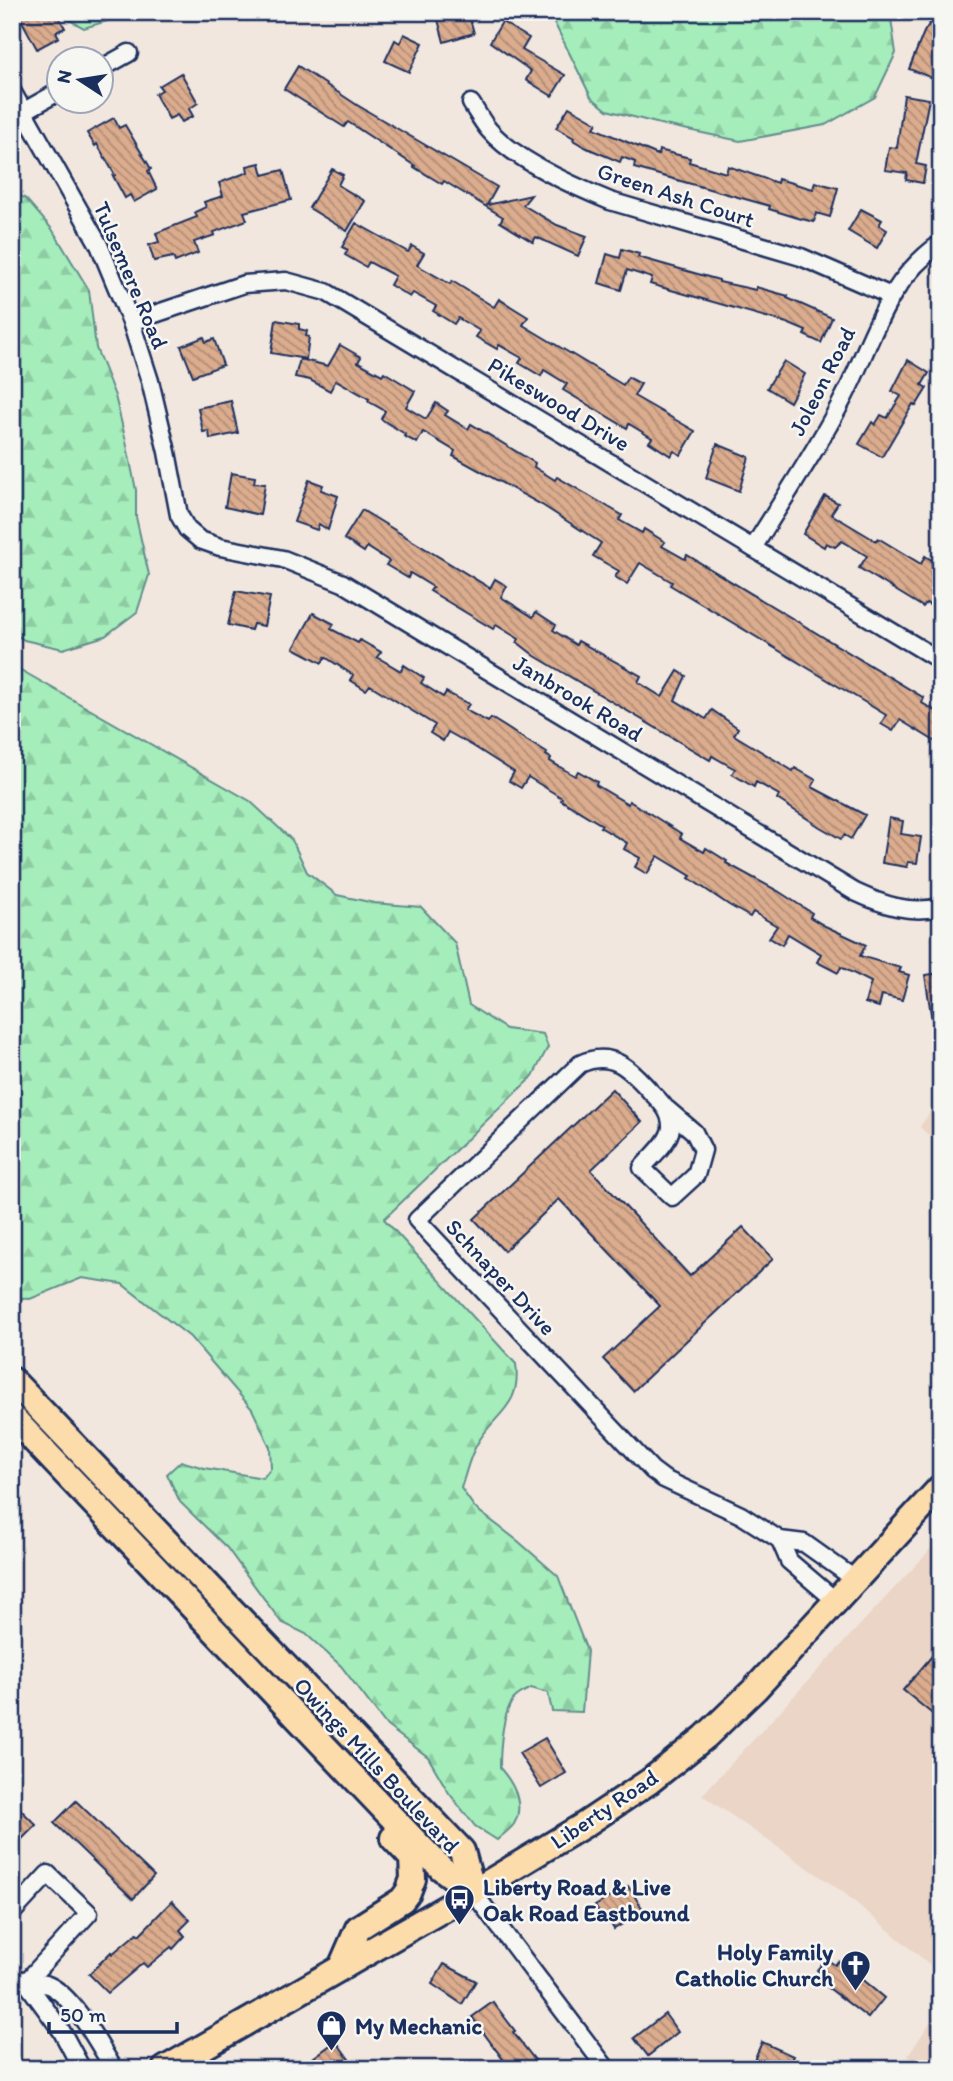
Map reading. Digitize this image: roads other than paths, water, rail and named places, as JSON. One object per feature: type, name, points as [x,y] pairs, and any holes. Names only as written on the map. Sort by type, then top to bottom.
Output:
[{"type":"main road","name":"Owings Mills Boulevard","points":[[12,1380],[462,1851],[473,1892]]},
{"type":"main road","name":"Owings Mills Boulevard","points":[[12,1417],[440,1868],[473,1892]]},
{"type":"main road","name":"Liberty Road","points":[[165,2069],[603,1814],[682,1756],[762,1681],[941,1487]]},
{"type":"main road","points":[[341,1967],[358,1928],[402,1900],[413,1879],[411,1858],[381,1825],[383,1808]]},
{"type":"street","points":[[116,60],[129,53]]},
{"type":"street","name":"Tulsemere Road","points":[[12,91],[18,115],[99,245],[131,322],[150,381],[179,514],[187,529]]},
{"type":"street","points":[[18,115],[46,100]]},
{"type":"street","name":"Green Ash Court","points":[[471,103],[488,129],[504,145],[583,190],[610,201],[801,257],[891,296]]},
{"type":"street","name":"Joleon Road","points":[[753,548],[844,397],[891,296],[922,256],[941,243]]},
{"type":"street","name":"Pikeswood Drive","points":[[131,322],[243,284],[286,281],[326,292],[941,661]]},
{"type":"street","name":"Janbrook Road","points":[[187,529],[200,541],[283,559],[344,583],[855,892],[881,904],[905,909],[928,910],[941,907]]},
{"type":"street","name":"Schnaper Drive","points":[[667,1109],[671,1130],[668,1139],[642,1168],[672,1197],[696,1175],[703,1150],[694,1132],[621,1063],[593,1058],[580,1063],[417,1220],[652,1470],[664,1479],[741,1515],[780,1540],[804,1543],[856,1580]]},
{"type":"street","name":"Schnaper Drive","points":[[780,1540],[789,1561],[836,1601]]},
{"type":"street","points":[[12,1913],[48,1874],[89,1913],[19,1979]]},
{"type":"street","points":[[473,1892],[607,2069]]},
{"type":"street","points":[[19,1979],[61,2030],[82,2069]]},
{"type":"street","points":[[19,1979],[48,1985],[63,1997],[87,2027],[114,2069]]},
{"type":"place","name":"Liberty Road & Live Oak Road Eastbound","points":[[460,1927]]},
{"type":"place","name":"Holy Family Catholic Church","points":[[856,1992]]},
{"type":"place","name":"My Mechanic","points":[[332,2053]]}]
